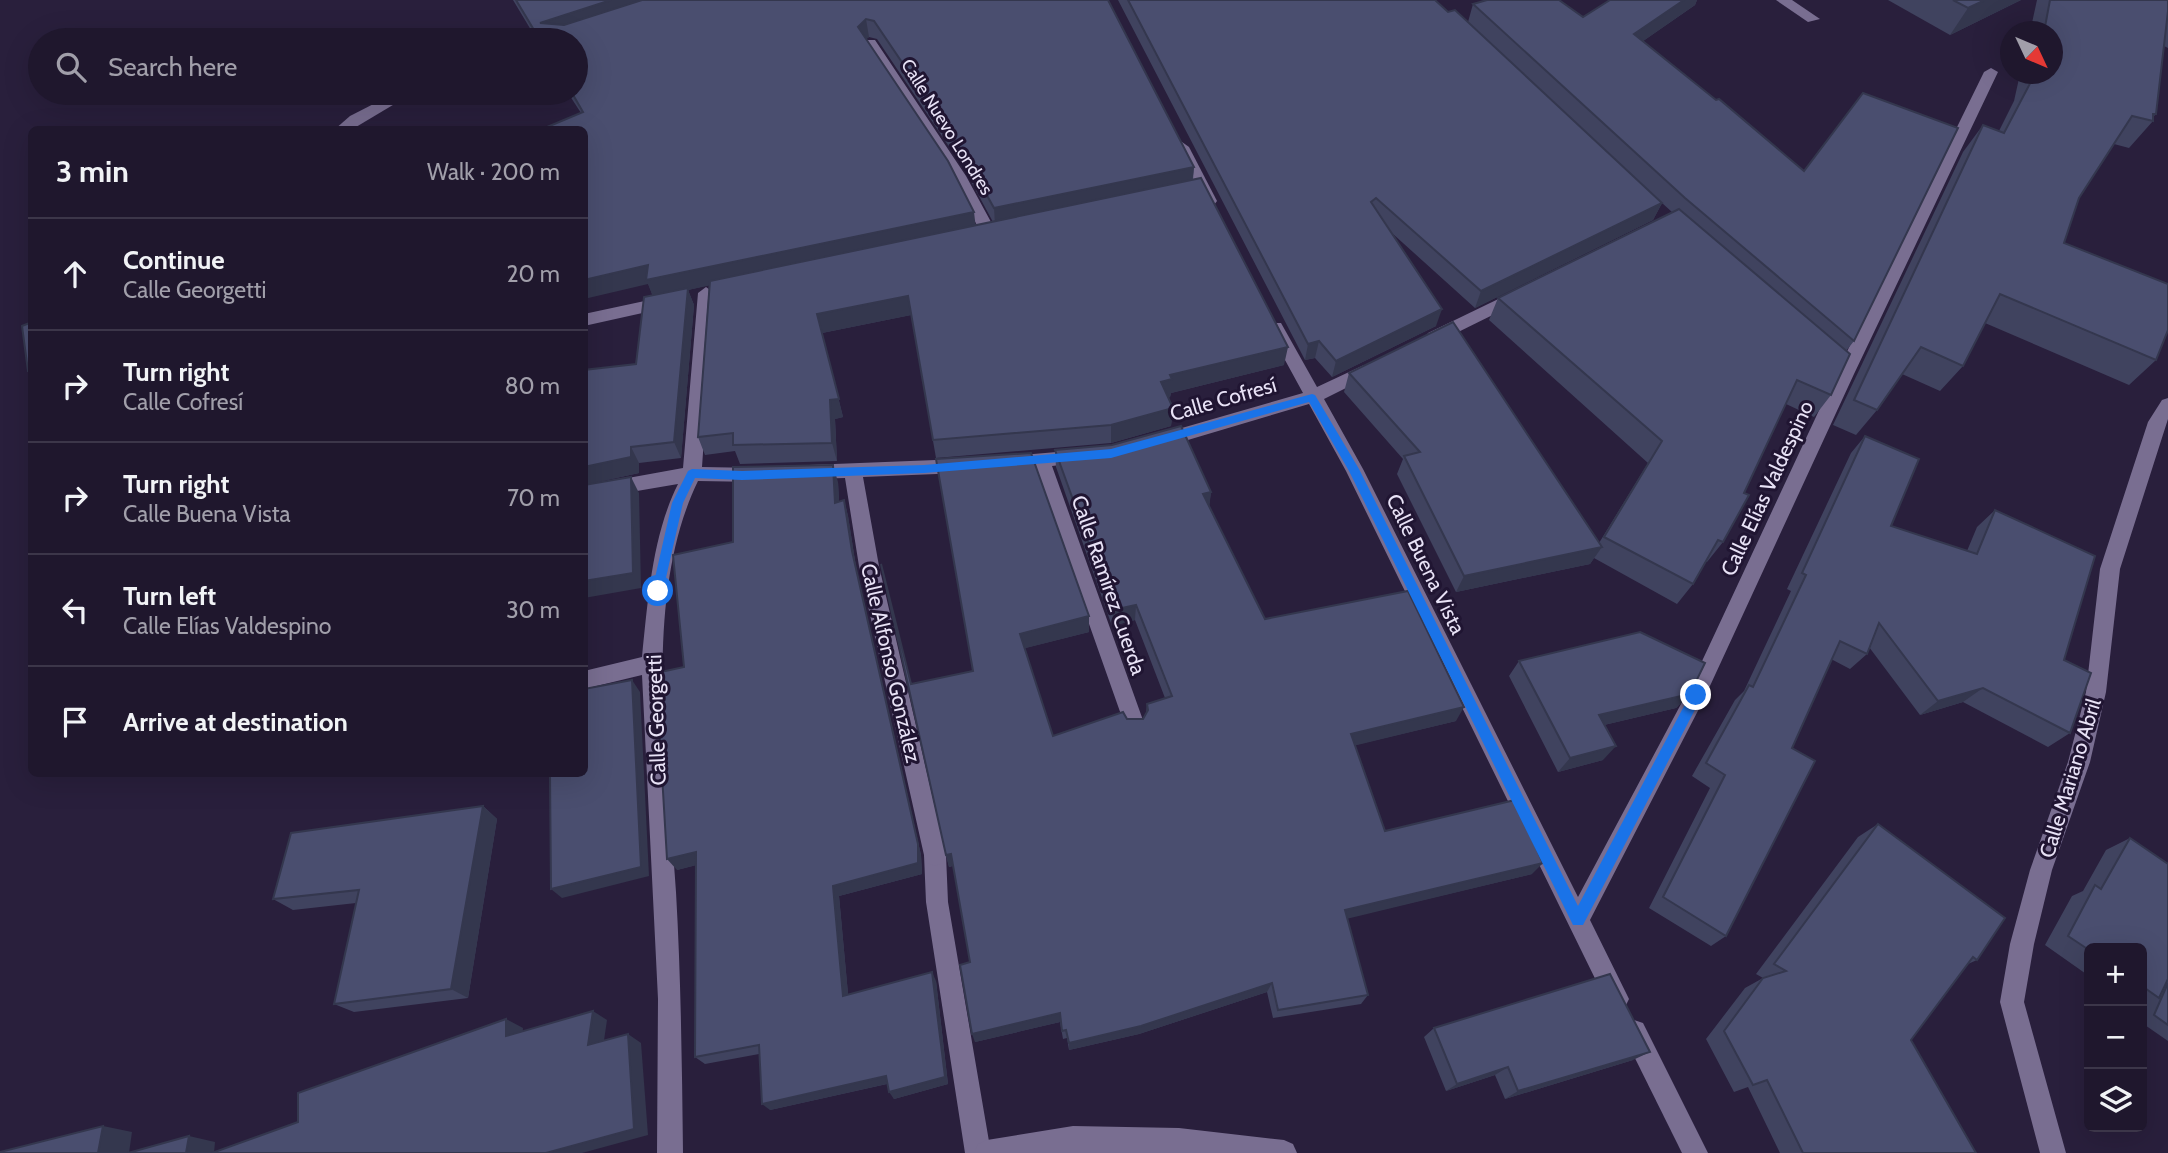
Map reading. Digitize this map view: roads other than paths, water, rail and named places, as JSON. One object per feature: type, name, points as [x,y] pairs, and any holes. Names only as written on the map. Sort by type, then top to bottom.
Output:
[{"type":"street","points":[[1783,0],[1813,19]]},
{"type":"street","name":"Calle Nuevo Londres","points":[[870,43],[959,176],[989,233]]},
{"type":"street","name":"Calle Elías Valdespino","points":[[1578,920],[1696,695],[1840,369],[1991,72]]},
{"type":"street","points":[[346,126],[382,105]]},
{"type":"street","points":[[1173,130],[1196,190],[1216,213]]},
{"type":"street","points":[[1423,343],[1534,288]]},
{"type":"street","name":"Calle Georgetti","points":[[588,319],[699,295],[692,474],[678,503],[658,591],[652,664],[670,999],[670,1153]]},
{"type":"street","name":"Calle Buena Vista","points":[[1267,312],[1354,469],[1695,1153]]},
{"type":"street","name":"Calle Cofresí","points":[[1148,444],[1312,397],[1386,361]]},
{"type":"street","name":"Calle Mariano Abril","points":[[2053,1153],[2012,1002],[2022,944],[2041,870],[2079,762],[2096,692],[2110,569],[2157,422],[2168,405]]},
{"type":"street","points":[[798,473],[982,465],[1099,455]]},
{"type":"street","name":"Calle Ramírez Cuerda","points":[[1041,461],[1133,723]]},
{"type":"street","name":"Calle Alfonso González","points":[[853,470],[869,566],[935,855],[939,916],[978,1153]]},
{"type":"street","points":[[588,493],[692,474],[770,474]]},
{"type":"street","points":[[588,679],[652,664]]},
{"type":"street","points":[[988,1153],[1073,1139],[1179,1141],[1284,1153]]}]
